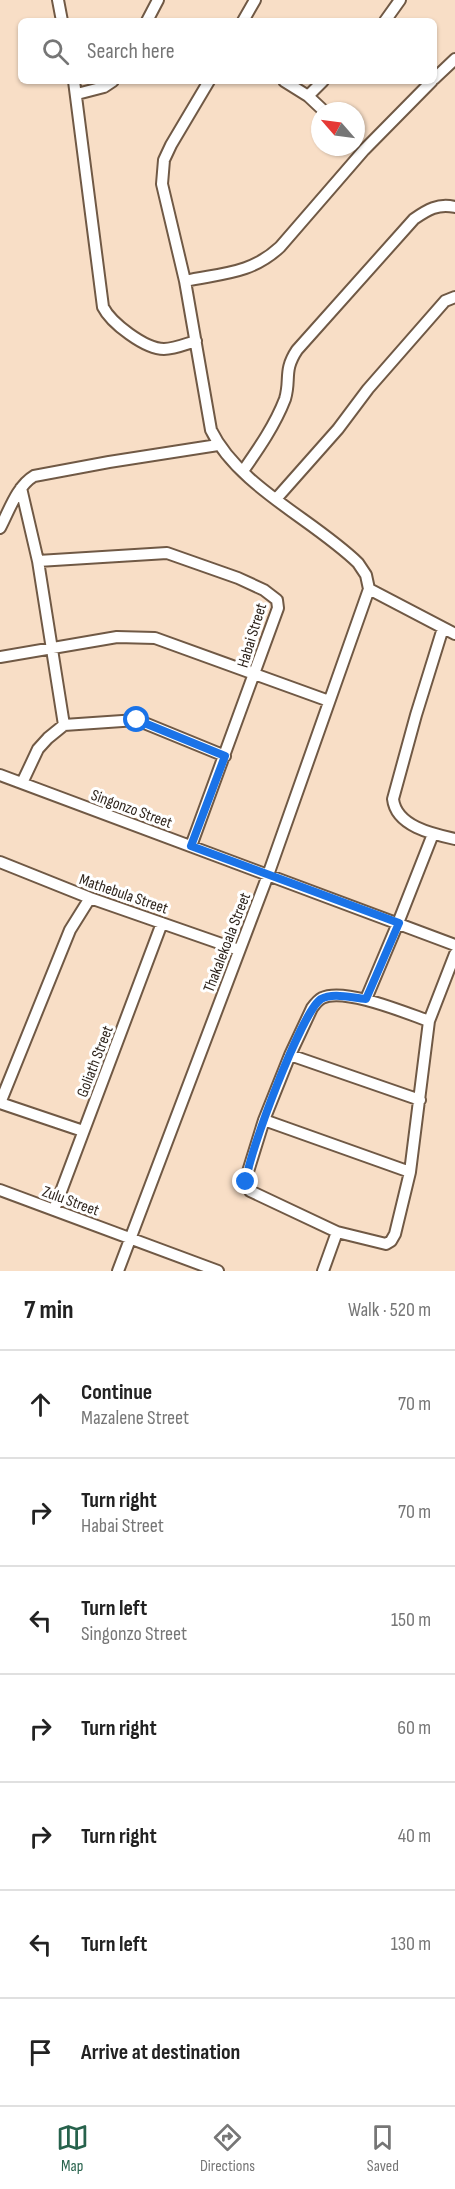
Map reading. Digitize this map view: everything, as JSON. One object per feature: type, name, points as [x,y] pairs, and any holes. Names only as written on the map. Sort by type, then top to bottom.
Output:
[{"type":"street","points":[[58,0],[61,18]]},
{"type":"street","points":[[149,18],[158,0]]},
{"type":"street","points":[[245,18],[255,0]]},
{"type":"street","points":[[387,18],[400,0]]},
{"type":"street","points":[[437,76],[455,59]]},
{"type":"street","points":[[75,84],[103,307],[113,321],[145,344],[166,349],[196,341]]},
{"type":"street","points":[[77,94],[108,84]]},
{"type":"street","points":[[206,84],[171,145],[162,171],[162,184],[185,281],[211,430],[218,445],[243,471],[349,554],[366,575],[369,589],[455,634]]},
{"type":"street","points":[[289,84],[314,102]]},
{"type":"street","points":[[308,96],[321,84]]},
{"type":"street","points":[[365,149],[429,84]]},
{"type":"street","points":[[185,281],[251,268],[267,260],[359,156]]},
{"type":"street","points":[[243,471],[279,414],[286,396],[287,371],[297,350],[414,219],[435,207],[447,205],[455,207]]},
{"type":"street","points":[[276,499],[438,310],[446,301],[455,297]]},
{"type":"street","points":[[0,528],[21,488],[26,481],[34,477],[109,462],[218,445]]},
{"type":"street","points":[[21,488],[38,561],[64,725]]},
{"type":"street","name":"Habai Street","points":[[38,561],[167,553],[238,578],[264,590],[277,600],[278,608],[191,846]]},
{"type":"street","name":"Thakalekoala Street","points":[[118,1271],[268,875],[369,589]]},
{"type":"street","points":[[443,628],[393,799],[394,808],[408,822],[433,834],[455,839]]},
{"type":"street","points":[[0,657],[117,637],[155,638],[329,701]]},
{"type":"street","points":[[22,783],[38,749],[64,725],[137,720],[225,756]]},
{"type":"street","name":"Singonzo Street","points":[[0,775],[455,945]]},
{"type":"street","points":[[366,999],[399,923],[433,834]]},
{"type":"street","name":"Mathebula Street","points":[[0,862],[90,898],[239,950]]},
{"type":"street","points":[[83,1131],[0,1103],[70,930],[90,898]]},
{"type":"street","name":"Goliath Street","points":[[54,1210],[162,923]]},
{"type":"street","points":[[429,1020],[366,999],[333,996],[317,1002],[290,1054],[264,1120],[246,1178],[250,1191],[337,1232],[386,1244],[391,1241],[410,1172],[429,1020],[455,954]]},
{"type":"street","points":[[290,1054],[420,1100]]},
{"type":"street","points":[[264,1120],[410,1172]]},
{"type":"street","name":"Zulu Street","points":[[0,1190],[218,1271]]},
{"type":"street","points":[[323,1271],[337,1232]]},
{"type":"route","points":[[137,720],[225,756],[191,846],[399,923],[366,999],[333,996],[324,998],[312,1008],[290,1054],[264,1120],[246,1182]]}]
